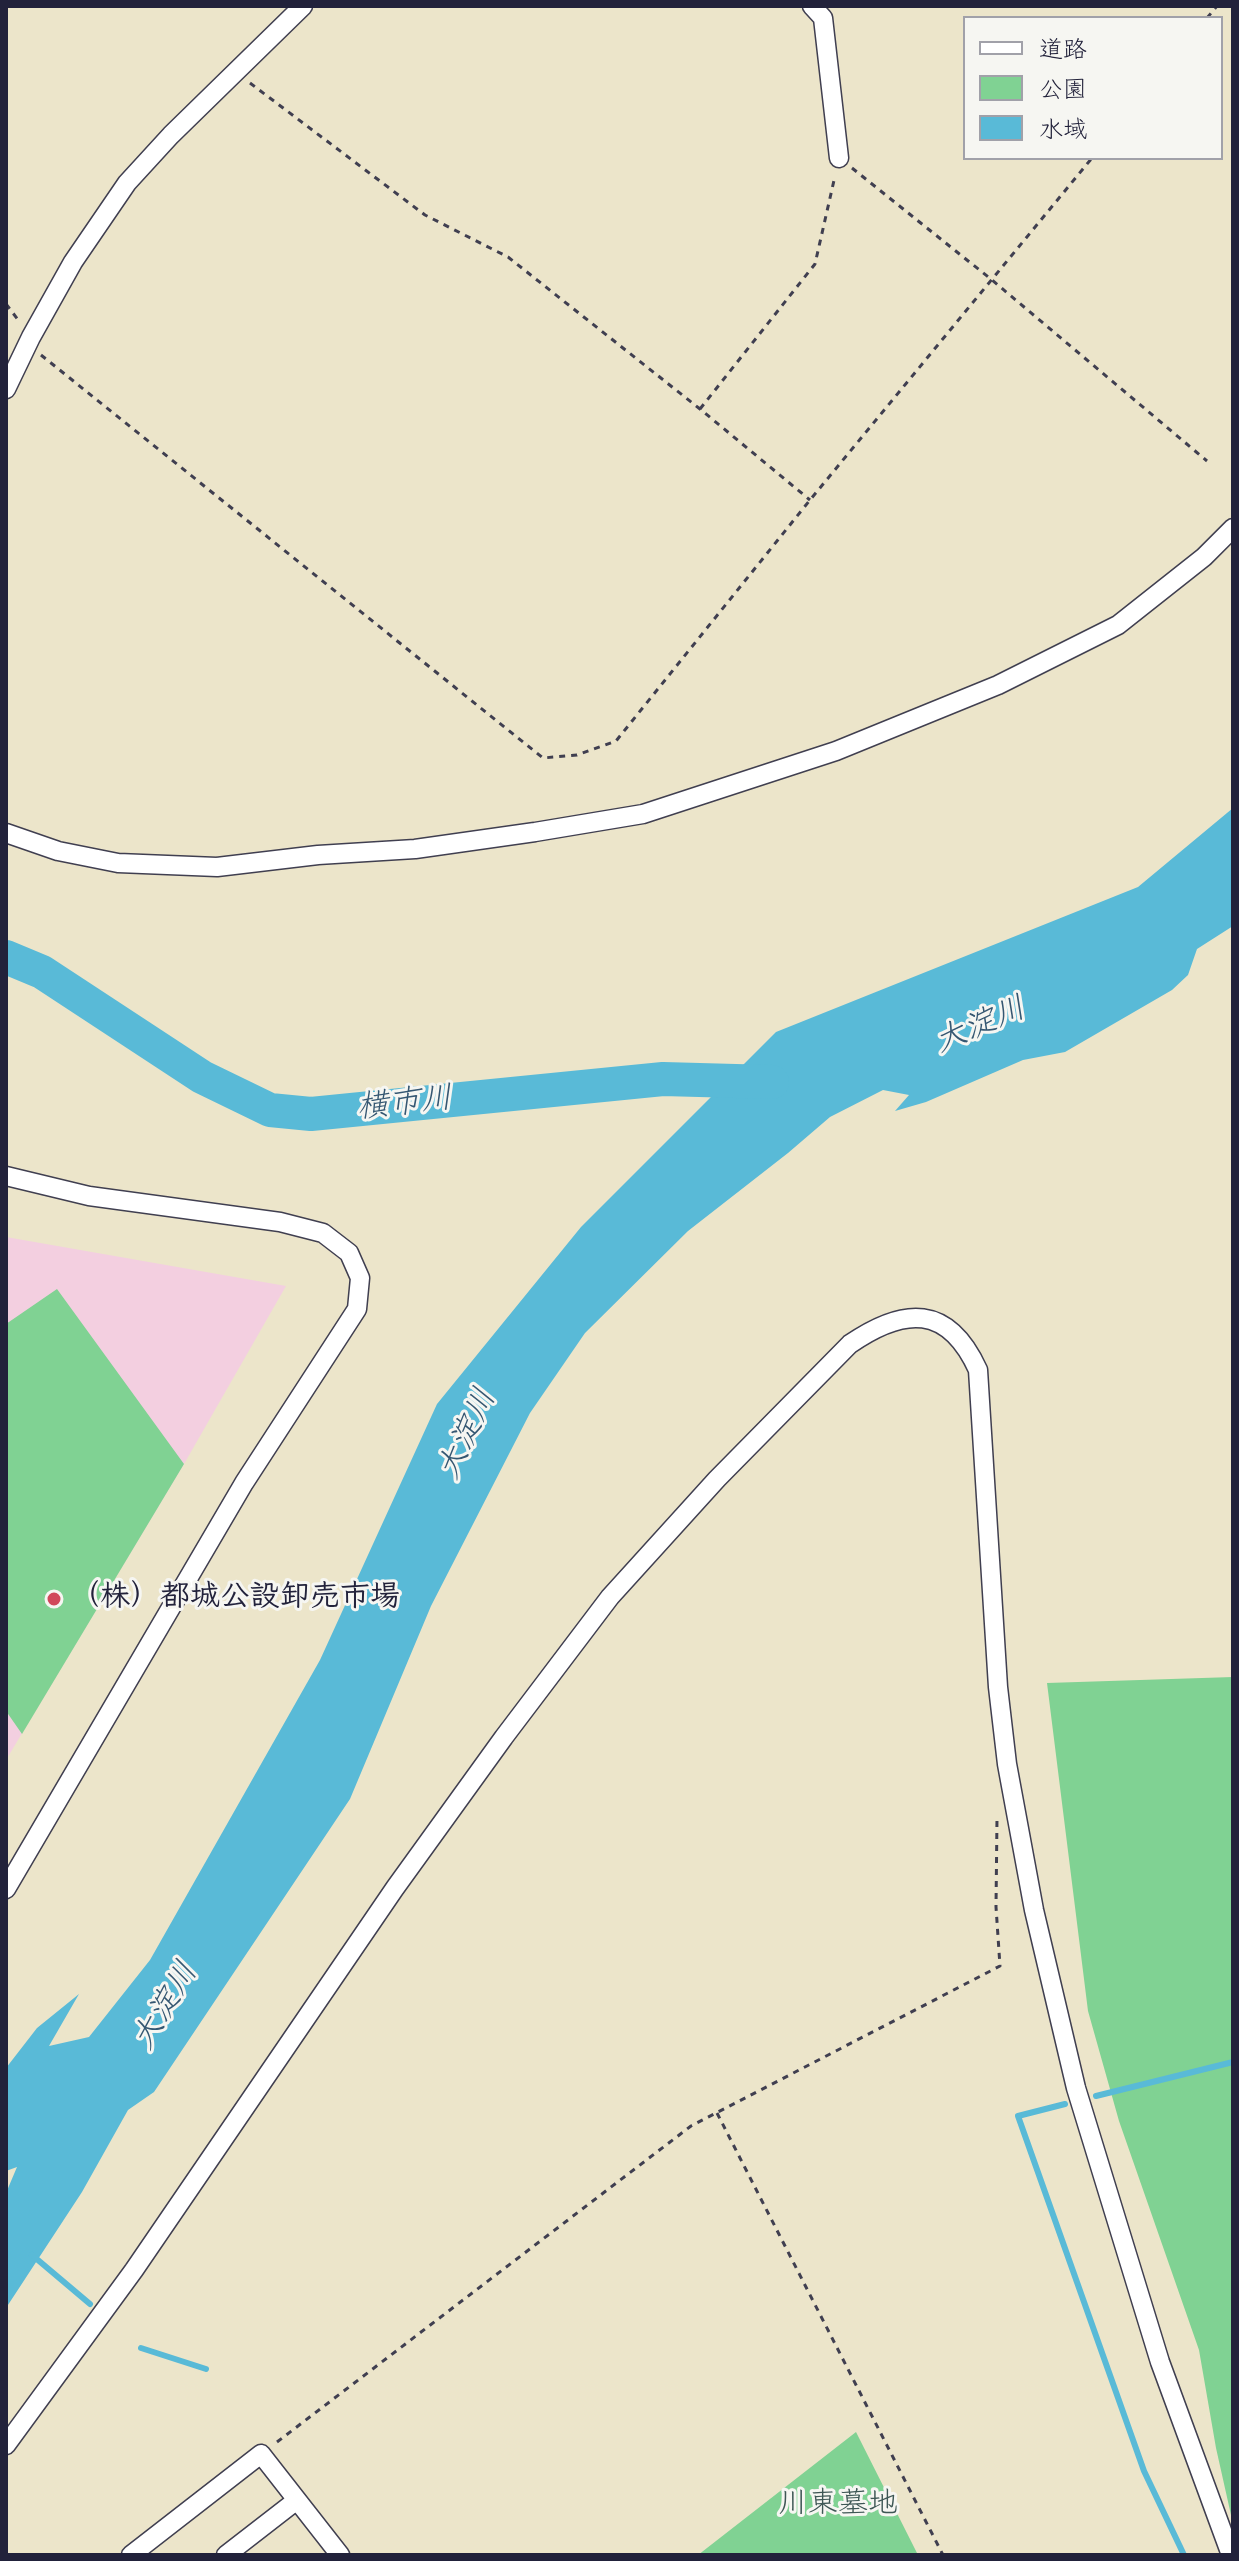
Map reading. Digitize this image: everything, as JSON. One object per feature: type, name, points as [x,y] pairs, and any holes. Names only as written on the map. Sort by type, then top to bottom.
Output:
[{"type":"street","points":[[6,389],[73,262],[127,183],[171,135],[303,6]]},
{"type":"street","points":[[812,6],[823,18],[839,158]]},
{"type":"street","points":[[6,833],[58,851],[118,863],[217,867],[318,855],[415,849],[643,814],[836,751],[998,685],[1118,625],[1204,557],[1233,528]]},
{"type":"street","points":[[6,1176],[89,1196],[280,1222],[323,1233],[349,1253],[360,1278],[357,1309],[244,1483],[6,1889]]},
{"type":"street","points":[[6,2445],[134,2270],[395,1888],[610,1597],[717,1479],[850,1344],[872,1330],[898,1320],[917,1318],[935,1322],[955,1332],[970,1351],[978,1370],[998,1687],[1007,1764],[1034,1910],[1076,2088],[1160,2362],[1231,2555]]},
{"type":"street","points":[[131,2555],[261,2454],[340,2555]]},
{"type":"street","points":[[226,2555],[297,2500]]},
{"type":"path","points":[[236,73],[425,215],[508,257],[810,500]]},
{"type":"path","points":[[700,409],[815,264],[839,158],[992,280],[1207,461]]},
{"type":"path","points":[[28,344],[543,758],[577,755],[616,741],[1090,160]]},
{"type":"path","points":[[261,2454],[661,2147],[717,2112],[1000,1966],[996,1907],[997,1807]]},
{"type":"path","points":[[717,2112],[943,2555]]},
{"type":"shaded area","name":"（株）都城公設卸売市場","points":[[6,1237],[286,1286],[184,1464],[6,1760]]},
{"type":"green space","name":"（株）都城公設卸売市場","points":[[57,1289],[184,1464],[22,1734],[6,1711],[6,1324]]},
{"type":"green space","points":[[1233,1677],[1233,2524],[1199,2350],[1119,2121],[1088,2011],[1047,1683]]},
{"type":"green space","name":"川東墓地","points":[[856,2432],[918,2555],[698,2555]]},
{"type":"water","name":"大淀川","points":[[1233,808],[1233,926],[1197,949],[1188,975],[1172,990],[1065,1052],[1023,1060],[926,1102],[895,1111],[909,1095],[883,1090],[830,1117],[688,1231],[585,1333],[530,1413],[431,1606],[350,1799],[154,2092],[128,2110],[82,2192],[6,2308],[6,2193],[17,2167],[6,2171],[6,2068],[37,2028],[79,1994],[49,2046],[89,2037],[150,1960],[320,1660],[437,1404],[581,1227],[776,1032],[1138,887]]},
{"type":"waterway","name":"横市川","points":[[6,957],[42,972],[202,1077],[270,1110],[311,1114],[663,1079],[772,1082]]},
{"type":"waterway","points":[[1096,2096],[1233,2062]]},
{"type":"waterway","points":[[1065,2104],[1018,2116],[1144,2471],[1184,2555]]},
{"type":"waterway","points":[[32,2255],[90,2304]]},
{"type":"waterway","points":[[141,2348],[206,2369]]},
{"type":"place","name":"（株）都城公設卸売市場","points":[[54,1599]]}]
